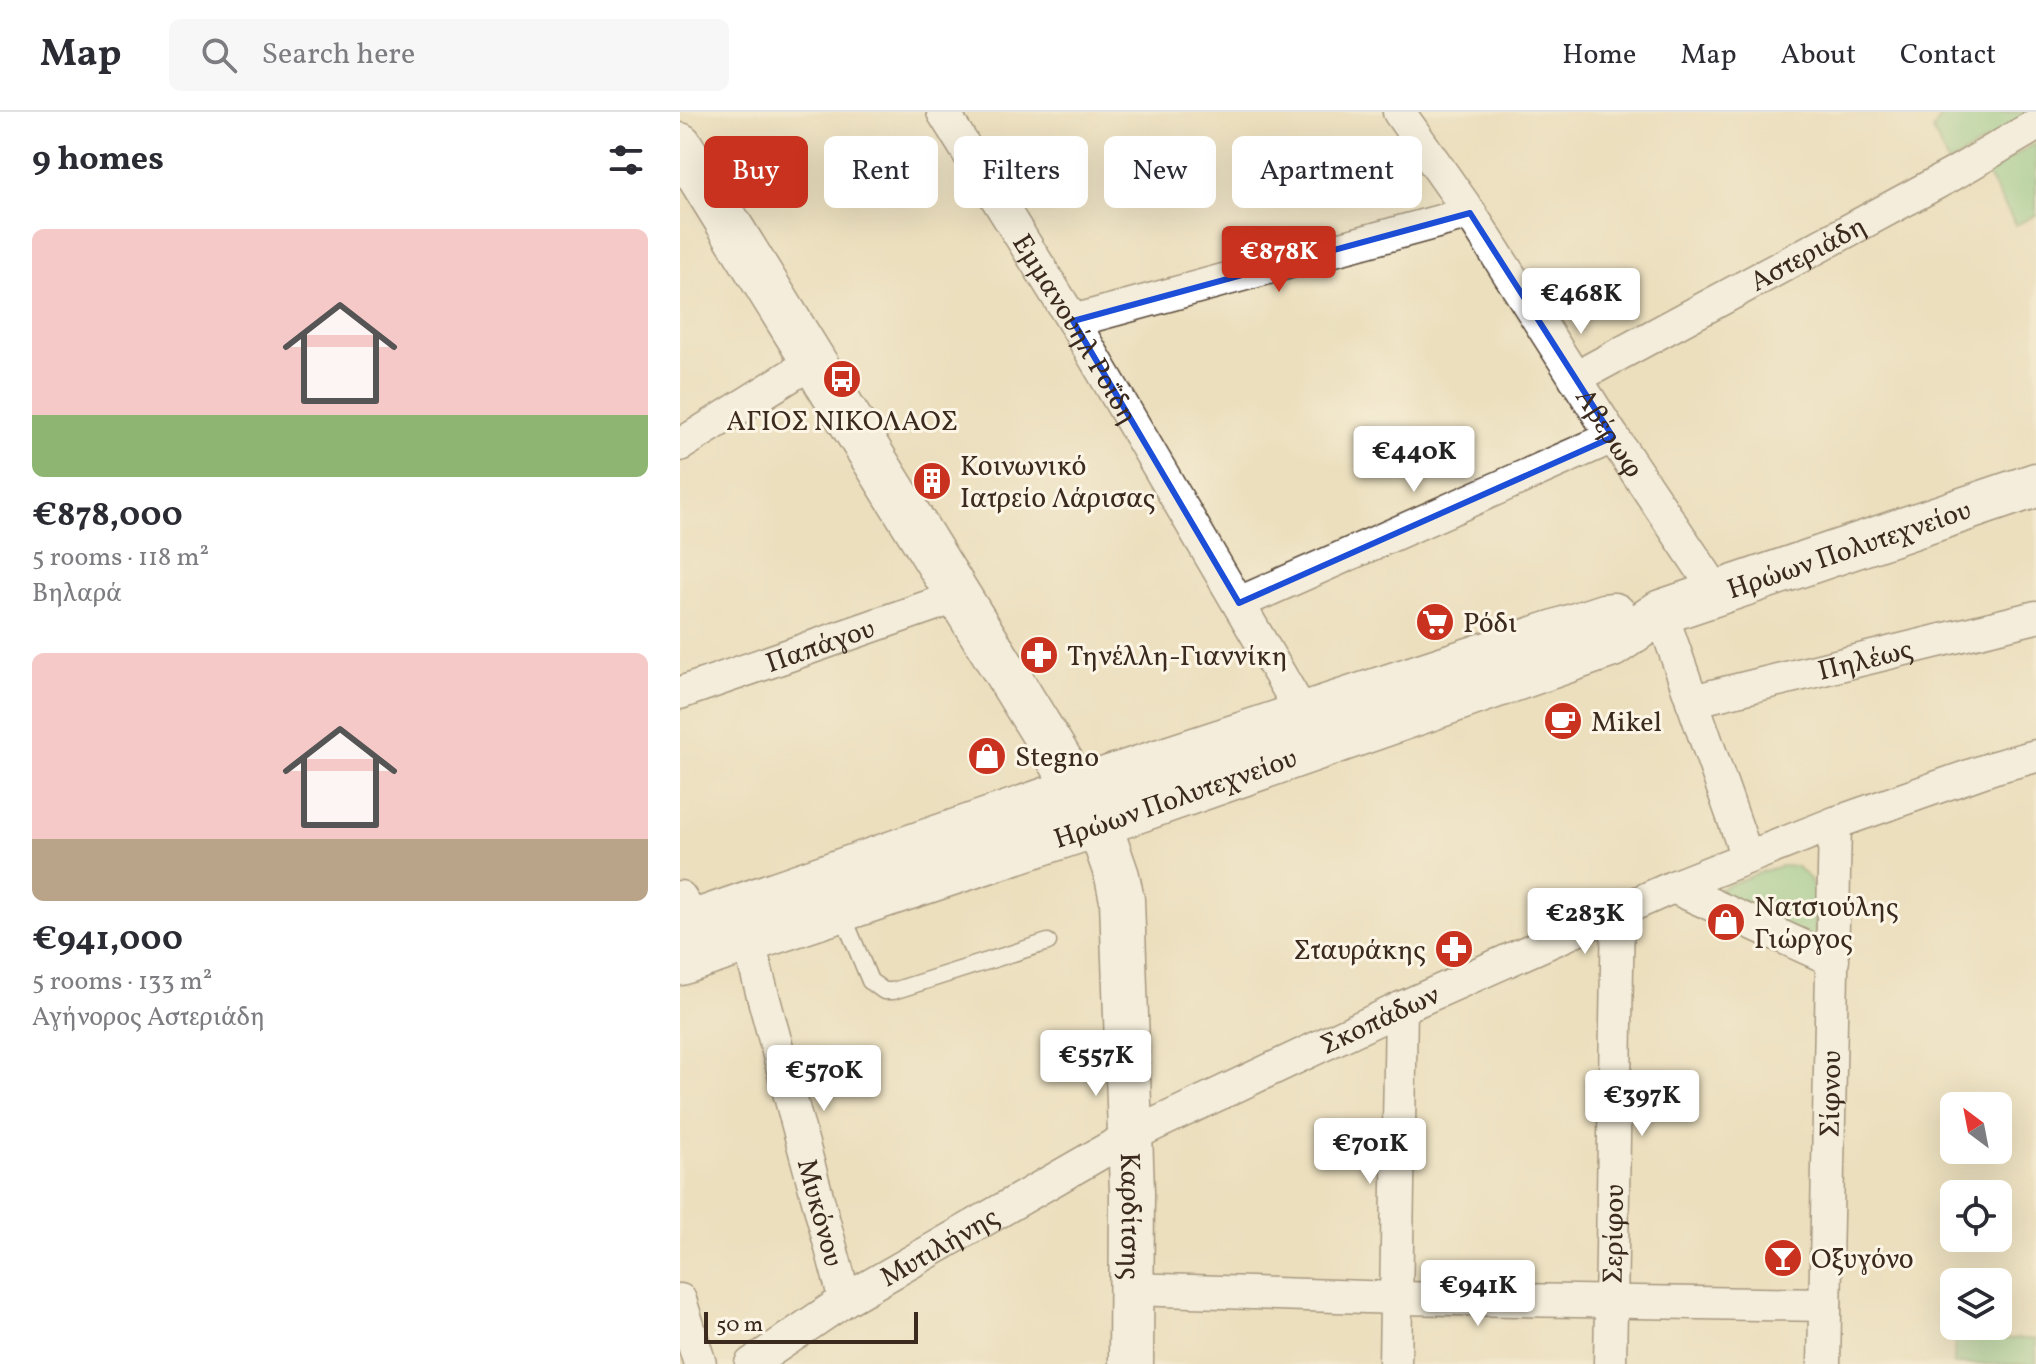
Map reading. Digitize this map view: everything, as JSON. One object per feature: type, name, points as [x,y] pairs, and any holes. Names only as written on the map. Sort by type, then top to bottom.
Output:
[{"type":"main road","name":"Καρδίτσης","points":[[685,164],[814,361],[1089,806],[1114,866],[1122,900],[1130,1136],[1131,1364]]},
{"type":"main road","name":"Ηρώων Πολυτεχνείου","points":[[685,916],[1089,806],[1612,645],[1661,612],[2036,485]]},
{"type":"main road","name":"Ηρώων Πολυτεχνείου","points":[[680,963],[840,909],[1303,714],[1604,616],[1661,612]]},
{"type":"street","name":"Εμμανουήλ Ροΐδη","points":[[943,112],[1073,321],[1303,714]]},
{"type":"street","name":"Αβέρωφ","points":[[1399,112],[1470,213],[1613,437],[1717,592]]},
{"type":"street","name":"Αστεριάδη","points":[[1575,378],[1955,173],[2036,125]]},
{"type":"street","points":[[1073,321],[1470,213]]},
{"type":"street","points":[[680,445],[814,361]]},
{"type":"street","points":[[1239,603],[1613,437]]},
{"type":"street","name":"Παπάγου","points":[[680,693],[959,596]]},
{"type":"street","points":[[1661,612],[1747,857]]},
{"type":"street","name":"Πηλέως","points":[[1692,701],[2036,617]]},
{"type":"street","name":"Σκοπάδων","points":[[1130,1136],[1618,910],[1835,823],[1982,771],[2036,756]]},
{"type":"street","name":"Σίφνου","points":[[1824,1364],[1835,823]]},
{"type":"street","points":[[1673,887],[1833,960]]},
{"type":"street","name":"Σερίφου","points":[[1610,1364],[1618,910]]},
{"type":"street","name":"Μυκόνου","points":[[748,940],[845,1300]]},
{"type":"street","points":[[1395,1364],[1401,1008]]},
{"type":"street","name":"Μυτιλήνης","points":[[767,1359],[845,1300],[1130,1136]]},
{"type":"street","points":[[1132,1289],[1396,1298],[1825,1305]]},
{"type":"street","points":[[680,1300],[700,1364]]},
{"type":"lane","points":[[840,909],[870,981],[884,991],[893,991],[1048,942]]},
{"type":"highlighted area","points":[[1470,213],[1613,437],[1239,603],[1073,321]]},
{"type":"green space","points":[[1944,112],[2024,112],[2026,117],[1948,164],[1933,130]]},
{"type":"green space","points":[[2036,143],[2036,215],[2016,225],[1986,173]]},
{"type":"green space","points":[[1781,866],[1796,866],[1810,879],[1816,899],[1815,940],[1711,892]]},
{"type":"green space","points":[[2036,1339],[2036,1364],[1954,1364],[1955,1340]]},
{"type":"place","name":"ΑΓΙΟΣ ΝΙΚΟΛΑΟΣ","points":[[842,379]]},
{"type":"place","name":"Κοινωνικό Ιατρείο Λάρισας","points":[[932,481]]},
{"type":"place","name":"Ρόδι","points":[[1435,622]]},
{"type":"place","name":"Τηνέλλη-Γιαννίκη","points":[[1039,655]]},
{"type":"place","name":"Mikel","points":[[1563,721]]},
{"type":"place","name":"Stegno","points":[[987,756]]},
{"type":"place","name":"Νατσιούλης Γιώργος","points":[[1726,922]]},
{"type":"place","name":"Σταυράκης","points":[[1454,949]]},
{"type":"place","name":"Οξυγόνο","points":[[1783,1258]]}]
